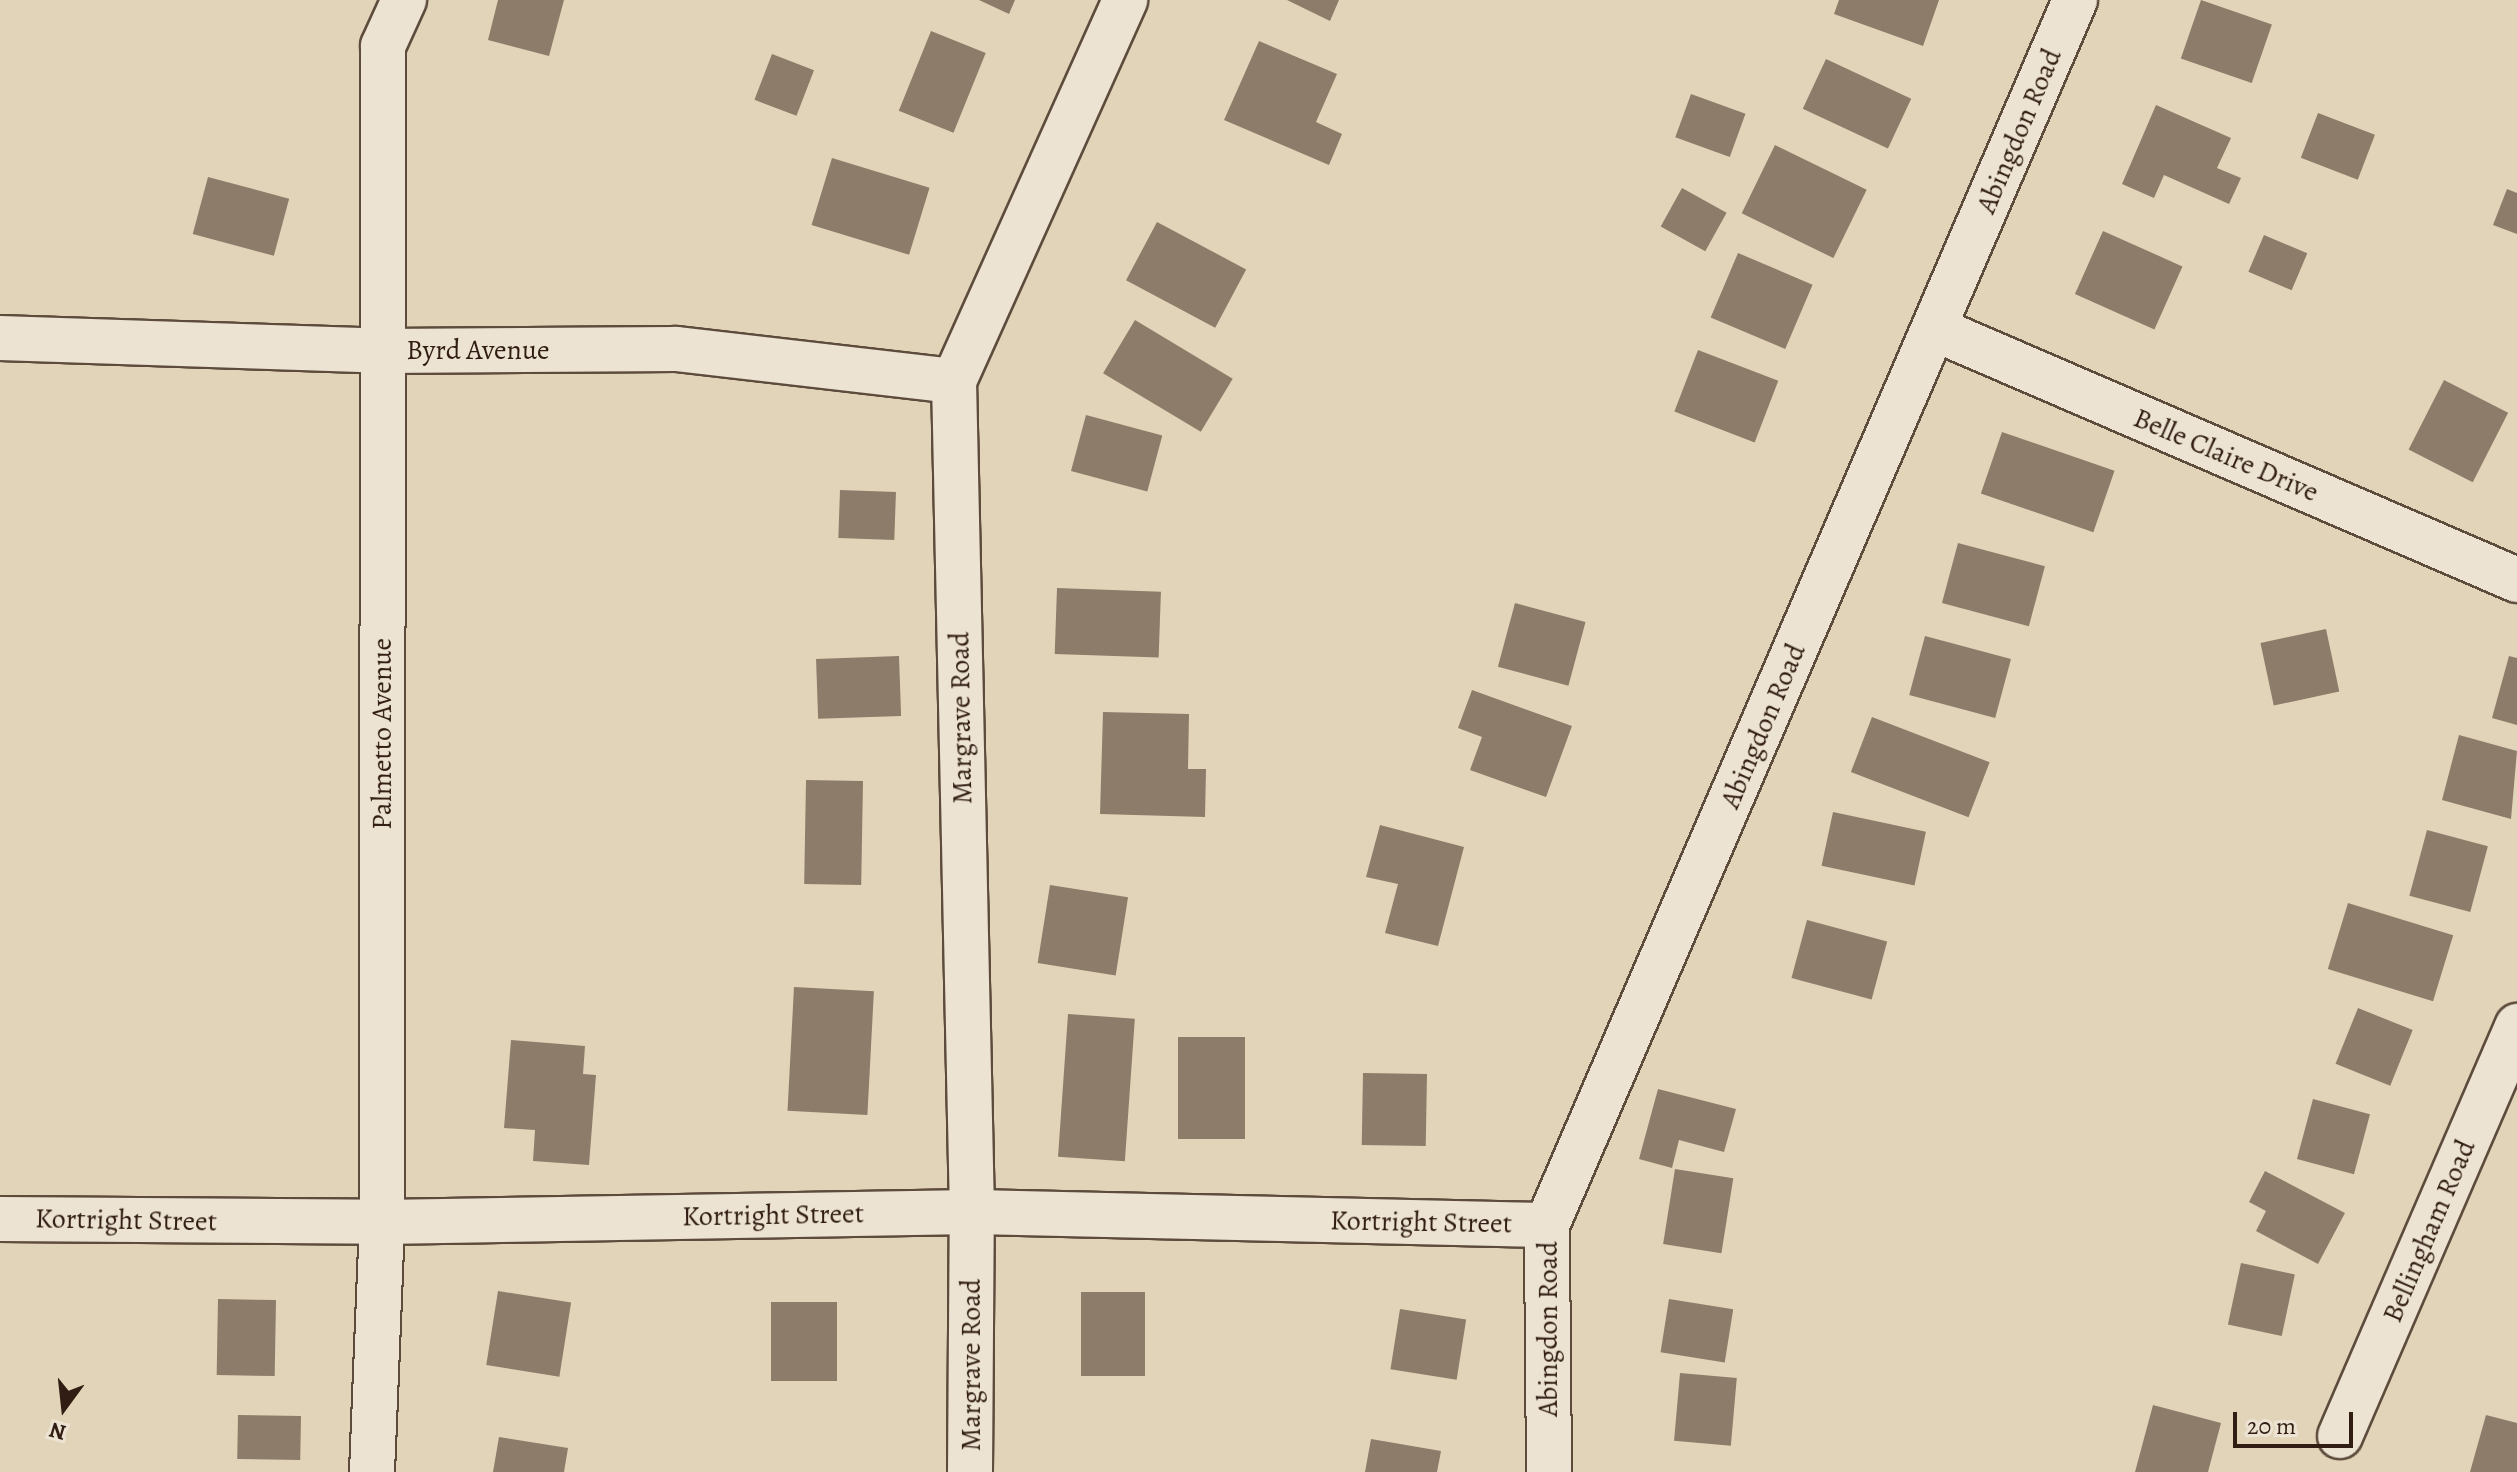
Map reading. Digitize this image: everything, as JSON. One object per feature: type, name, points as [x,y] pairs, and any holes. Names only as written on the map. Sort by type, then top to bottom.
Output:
[{"type":"street","name":"Palmetto Avenue","points":[[372,1472],[382,1222],[383,46],[404,0]]},
{"type":"street","name":"Margrave Road","points":[[970,1472],[972,1212],[954,381],[1125,0]]},
{"type":"street","name":"Abingdon Road","points":[[1549,1472],[1547,1225],[2075,0]]},
{"type":"street","name":"Belle Claire Drive","points":[[1935,329],[2517,580]]},
{"type":"street","name":"Byrd Avenue","points":[[0,338],[383,351],[676,349],[954,381]]},
{"type":"street","name":"Bellingham Road","points":[[2340,1436],[2517,1026]]},
{"type":"street","name":"Kortright Street","points":[[0,1219],[382,1222],[972,1212],[1547,1225]]},
{"type":"building","points":[[498,0],[564,0],[549,56],[488,40]]},
{"type":"building","points":[[979,0],[1015,0],[1009,14]]},
{"type":"building","points":[[1287,0],[1339,0],[1330,21]]},
{"type":"building","points":[[1839,0],[1939,0],[1923,46],[1834,14]]},
{"type":"building","points":[[2201,0],[2272,24],[2252,83],[2181,59]]},
{"type":"building","points":[[931,31],[986,53],[953,133],[899,111]]},
{"type":"building","points":[[1259,41],[1337,74],[1316,122],[1342,134],[1329,165],[1224,120]]},
{"type":"building","points":[[772,54],[814,70],[796,116],[754,100]]},
{"type":"building","points":[[1826,59],[1911,99],[1888,149],[1803,109]]},
{"type":"building","points":[[1691,94],[1746,114],[1730,157],[1675,137]]},
{"type":"building","points":[[2156,105],[2231,138],[2217,168],[2241,178],[2229,204],[2164,175],[2154,198],[2122,184]]},
{"type":"building","points":[[2318,113],[2375,135],[2358,180],[2301,158]]},
{"type":"building","points":[[1775,145],[1867,190],[1833,258],[1742,213]]},
{"type":"building","points":[[832,158],[930,188],[909,255],[812,225]]},
{"type":"building","points":[[208,177],[289,199],[274,256],[193,234]]},
{"type":"building","points":[[1682,188],[1727,213],[1705,251],[1661,226]]},
{"type":"building","points":[[2507,189],[2517,193],[2517,234],[2493,225]]},
{"type":"building","points":[[1157,222],[1246,269],[1215,328],[1126,280]]},
{"type":"building","points":[[2103,231],[2182,266],[2154,329],[2075,294]]},
{"type":"building","points":[[2264,235],[2307,253],[2292,290],[2248,272]]},
{"type":"building","points":[[1738,253],[1813,285],[1785,349],[1711,317]]},
{"type":"building","points":[[1135,320],[1233,379],[1201,432],[1103,373]]},
{"type":"building","points":[[1698,350],[1778,381],[1755,442],[1674,412]]},
{"type":"building","points":[[2444,380],[2508,413],[2473,482],[2409,449]]},
{"type":"building","points":[[1086,415],[1162,435],[1147,491],[1071,471]]},
{"type":"building","points":[[2002,432],[2115,471],[2093,532],[1981,493]]},
{"type":"building","points":[[840,490],[896,492],[894,540],[838,538]]},
{"type":"building","points":[[1958,543],[2045,566],[2029,626],[1942,603]]},
{"type":"building","points":[[1057,588],[1161,592],[1159,658],[1055,654]]},
{"type":"building","points":[[1515,603],[1586,622],[1568,686],[1498,667]]},
{"type":"building","points":[[2326,629],[2339,692],[2274,706],[2260,643]]},
{"type":"building","points":[[1925,636],[2011,659],[1995,718],[1909,695]]},
{"type":"building","points":[[899,656],[901,716],[818,719],[816,659]]},
{"type":"building","points":[[2509,656],[2517,658],[2517,725],[2492,718]]},
{"type":"building","points":[[1472,690],[1572,726],[1546,797],[1470,770],[1482,737],[1458,728]]},
{"type":"building","points":[[1103,712],[1189,714],[1188,769],[1206,769],[1205,817],[1100,814]]},
{"type":"building","points":[[1872,717],[1990,762],[1968,817],[1851,772]]},
{"type":"building","points":[[2459,735],[2517,751],[2511,819],[2442,800]]},
{"type":"building","points":[[806,780],[863,781],[861,885],[804,884]]},
{"type":"building","points":[[1833,812],[1926,832],[1914,886],[1822,866]]},
{"type":"building","points":[[1380,825],[1464,847],[1438,946],[1385,933],[1398,884],[1366,877]]},
{"type":"building","points":[[2427,830],[2488,846],[2470,912],[2409,896]]},
{"type":"building","points":[[1050,885],[1128,897],[1116,975],[1038,963]]},
{"type":"building","points":[[2348,903],[2453,935],[2433,1001],[2328,969]]},
{"type":"building","points":[[1807,920],[1887,941],[1872,999],[1791,978]]},
{"type":"building","points":[[794,987],[874,991],[867,1115],[788,1111]]},
{"type":"building","points":[[2358,1008],[2413,1030],[2390,1086],[2336,1064]]},
{"type":"building","points":[[1068,1014],[1135,1019],[1125,1161],[1058,1157]]},
{"type":"building","points":[[1178,1037],[1245,1037],[1245,1139],[1178,1139]]},
{"type":"building","points":[[511,1040],[585,1046],[583,1074],[596,1075],[589,1165],[533,1161],[535,1130],[504,1128]]},
{"type":"building","points":[[1363,1073],[1427,1074],[1426,1146],[1362,1145]]},
{"type":"building","points":[[1658,1089],[1736,1109],[1724,1152],[1679,1140],[1672,1168],[1639,1159]]},
{"type":"building","points":[[2313,1099],[2370,1114],[2354,1174],[2297,1159]]},
{"type":"building","points":[[1675,1169],[1733,1178],[1721,1253],[1663,1244]]},
{"type":"building","points":[[2265,1171],[2345,1213],[2318,1264],[2256,1231],[2266,1211],[2249,1202]]},
{"type":"building","points":[[2241,1263],[2295,1274],[2282,1336],[2228,1325]]},
{"type":"building","points":[[498,1291],[571,1303],[559,1377],[486,1365]]},
{"type":"building","points":[[1081,1292],[1145,1292],[1145,1376],[1081,1376]]},
{"type":"building","points":[[218,1299],[276,1300],[275,1376],[217,1375]]},
{"type":"building","points":[[1669,1299],[1733,1309],[1725,1363],[1661,1352]]},
{"type":"building","points":[[771,1302],[837,1302],[837,1381],[771,1381]]},
{"type":"building","points":[[1400,1309],[1466,1319],[1457,1380],[1390,1369]]},
{"type":"building","points":[[1680,1373],[1737,1378],[1731,1446],[1674,1441]]},
{"type":"building","points":[[2153,1405],[2221,1423],[2208,1472],[2135,1472]]},
{"type":"building","points":[[238,1415],[301,1416],[300,1460],[237,1459]]},
{"type":"building","points":[[2486,1415],[2517,1423],[2517,1472],[2470,1472]]},
{"type":"building","points":[[499,1437],[568,1448],[564,1472],[493,1472]]},
{"type":"building","points":[[1371,1439],[1441,1451],[1437,1472],[1365,1472]]}]
